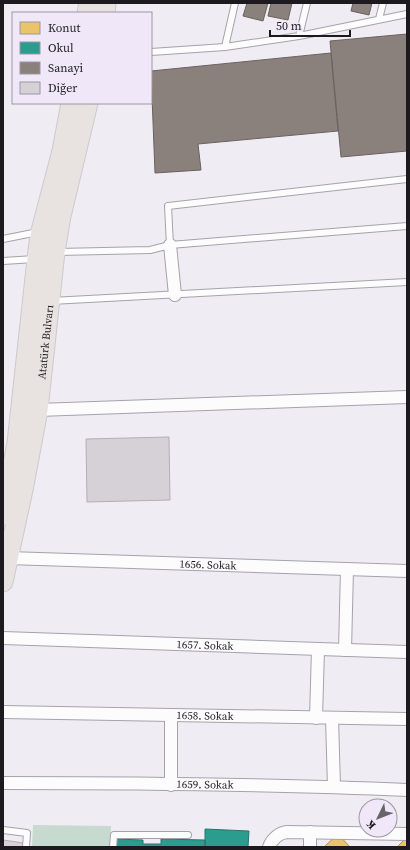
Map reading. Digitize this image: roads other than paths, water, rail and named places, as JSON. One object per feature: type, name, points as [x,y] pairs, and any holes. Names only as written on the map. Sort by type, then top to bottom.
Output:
[{"type":"main road","name":"Atatürk Bulvarı","points":[[3,582],[23,490],[38,410],[50,302],[41,231],[62,151],[71,104]]},
{"type":"main road","name":"Atatürk Bulvarı","points":[[3,516],[18,436],[43,254],[61,216],[88,104]]},
{"type":"street","points":[[170,246],[175,295]]},
{"type":"street","points":[[38,410],[407,397]]},
{"type":"street","name":"1656. Sokak","points":[[8,558],[407,571]]},
{"type":"street","points":[[345,650],[347,569]]},
{"type":"street","name":"1657. Sokak","points":[[3,638],[407,652]]},
{"type":"street","points":[[316,718],[318,649]]},
{"type":"street","name":"1658. Sokak","points":[[3,712],[407,719]]},
{"type":"street","points":[[171,716],[171,785]]},
{"type":"street","points":[[332,718],[334,787]]},
{"type":"street","name":"1659. Sokak","points":[[3,783],[126,783],[407,790]]},
{"type":"street","points":[[269,847],[275,838],[283,833],[310,832],[407,834]]},
{"type":"street","points":[[310,832],[310,847]]},
{"type":"lane","points":[[225,47],[235,3]]},
{"type":"lane","points":[[299,36],[306,3]]},
{"type":"lane","points":[[379,19],[383,3]]},
{"type":"lane","points":[[152,52],[225,47],[299,36],[407,14]]},
{"type":"lane","points":[[170,246],[168,206],[407,179]]},
{"type":"lane","points":[[3,261],[43,254],[150,250],[170,246],[407,226]]},
{"type":"lane","points":[[3,239],[41,231]]},
{"type":"lane","points":[[50,302],[407,282]]},
{"type":"lane","points":[[3,830],[27,833],[26,847]]},
{"type":"lane","points":[[113,847],[114,835],[188,835]]}]
